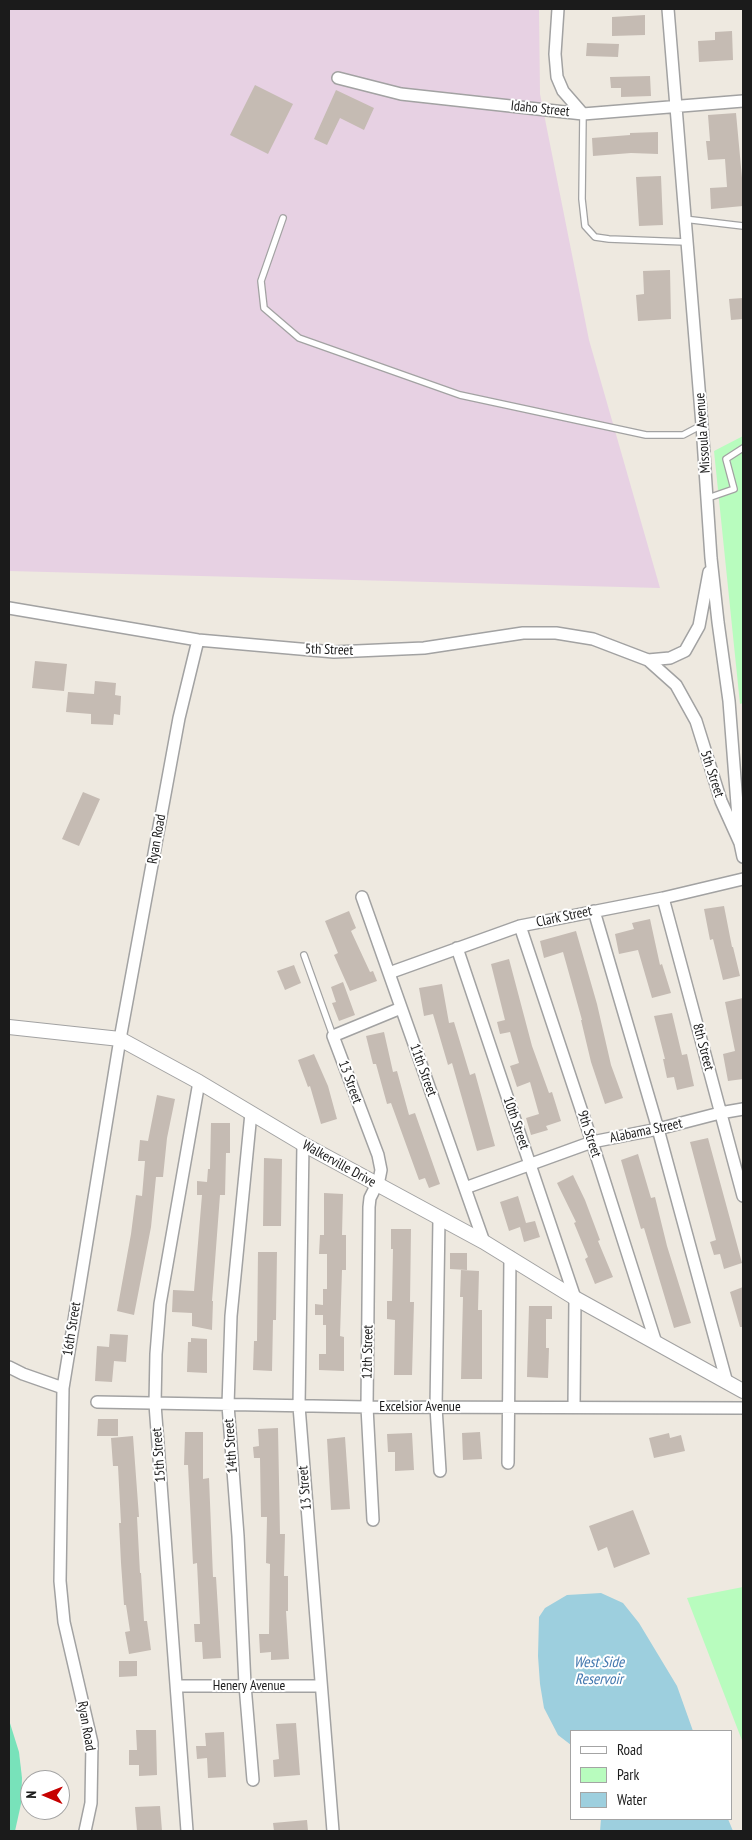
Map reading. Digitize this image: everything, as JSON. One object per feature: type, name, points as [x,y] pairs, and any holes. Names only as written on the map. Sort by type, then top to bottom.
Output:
[{"type":"street","points":[[558,9],[555,54],[557,77],[563,91],[583,114]]},
{"type":"street","name":"Missoula Avenue","points":[[668,9],[708,498],[711,558],[728,701],[740,843],[743,857]]},
{"type":"street","name":"Idaho Street","points":[[338,78],[401,94],[583,114],[676,108],[743,101]]},
{"type":"street","name":"5th Street","points":[[648,660],[670,658],[684,651],[699,626],[711,558]]},
{"type":"street","name":"5th Street","points":[[9,608],[198,640],[334,652],[424,648],[501,636],[556,633],[593,639],[648,660],[676,685],[696,721],[721,801],[740,843]]},
{"type":"street","name":"Ryan Road","points":[[120,1038],[179,718],[198,640]]},
{"type":"street","name":"Clark Street","points":[[389,973],[520,926],[663,898],[743,879]]},
{"type":"street","name":"11th Street","points":[[362,897],[484,1242]]},
{"type":"street","name":"8th Street","points":[[663,898],[743,1196]]},
{"type":"street","points":[[594,911],[658,1129],[727,1383]]},
{"type":"street","name":"9th Street","points":[[520,926],[656,1343]]},
{"type":"street","name":"10th Street","points":[[457,948],[575,1298],[574,1406]]},
{"type":"street","points":[[333,1036],[401,1008]]},
{"type":"street","name":"Walkerville Drive","points":[[9,1028],[120,1038],[199,1082],[303,1144],[438,1219],[484,1242],[575,1298],[743,1392]]},
{"type":"street","name":"13 Street","points":[[333,1036],[381,1165],[381,1175],[377,1185]]},
{"type":"street","name":"16th Street","points":[[64,1622],[60,1580],[63,1388],[120,1038]]},
{"type":"street","name":"15th Street","points":[[187,1831],[155,1404],[159,1314],[199,1082]]},
{"type":"street","name":"Alabama Street","points":[[465,1188],[592,1142],[743,1109]]},
{"type":"street","name":"14th Street","points":[[251,1113],[231,1316],[228,1405],[238,1536],[245,1685],[253,1780]]},
{"type":"street","name":"13 Street","points":[[303,1144],[298,1406],[333,1831]]},
{"type":"street","name":"12th Street","points":[[373,1520],[367,1407],[369,1207],[370,1198],[377,1185]]},
{"type":"street","points":[[438,1219],[436,1407],[440,1472]]},
{"type":"street","points":[[508,1462],[510,1257]]},
{"type":"street","points":[[9,1367],[63,1388]]},
{"type":"street","name":"Excelsior Avenue","points":[[97,1402],[367,1407],[508,1408],[574,1406],[743,1408]]},
{"type":"street","name":"Ryan Road","points":[[64,1622],[92,1743],[91,1803],[85,1831]]},
{"type":"street","name":"Henery Avenue","points":[[177,1686],[321,1686]]},
{"type":"lane","points":[[583,114],[582,199],[585,226],[595,237],[686,242]]},
{"type":"lane","points":[[283,218],[261,281],[264,308],[299,338],[460,395],[577,421],[646,435],[683,435],[702,425]]},
{"type":"lane","points":[[684,219],[743,226]]},
{"type":"lane","points":[[708,498],[734,488],[726,460],[743,448]]},
{"type":"lane","points":[[304,955],[333,1036]]},
{"type":"shaded area","points":[[9,9],[539,9],[540,94],[589,340],[660,588],[9,571]]},
{"type":"green space","points":[[743,436],[743,703],[740,704],[714,451]]},
{"type":"green space","points":[[743,1587],[743,1743],[687,1598]]},
{"type":"green space","points":[[9,1720],[19,1752],[21,1770],[20,1808],[15,1831],[9,1831]]},
{"type":"water","name":"West Side Reservoir","points":[[601,1593],[623,1603],[639,1623],[677,1686],[693,1730],[570,1730],[570,1744],[558,1735],[544,1708],[540,1684],[538,1656],[539,1617],[545,1608],[567,1595]]},
{"type":"water","points":[[601,1820],[728,1820],[733,1831],[600,1831]]},
{"type":"building","points":[[645,15],[645,35],[612,36],[612,17]]},
{"type":"building","points":[[732,31],[733,60],[699,62],[698,41],[715,40],[715,32]]},
{"type":"building","points":[[587,43],[619,44],[618,57],[586,56]]},
{"type":"building","points":[[650,76],[651,96],[621,97],[621,88],[611,88],[610,77]]},
{"type":"building","points":[[255,85],[293,104],[268,154],[230,135]]},
{"type":"building","points":[[336,90],[374,108],[364,130],[340,118],[327,145],[314,139]]},
{"type":"building","points":[[736,113],[743,178],[743,206],[711,209],[710,188],[727,187],[725,159],[708,160],[706,141],[710,141],[708,115]]},
{"type":"building","points":[[658,132],[658,154],[631,153],[593,156],[592,138],[630,135],[630,133]]},
{"type":"building","points":[[661,176],[663,225],[639,226],[636,177]]},
{"type":"building","points":[[670,270],[671,319],[638,321],[636,295],[644,294],[643,271]]},
{"type":"building","points":[[743,298],[743,319],[731,320],[729,299]]},
{"type":"building","points":[[35,661],[67,664],[64,691],[32,688]]},
{"type":"building","points":[[95,681],[116,683],[115,695],[121,696],[120,715],[114,714],[113,725],[91,724],[91,714],[66,712],[68,692],[94,694]]},
{"type":"building","points":[[83,792],[100,799],[79,846],[62,839]]},
{"type":"building","points":[[724,906],[740,976],[723,980],[713,939],[710,940],[704,909]]},
{"type":"building","points":[[349,911],[356,928],[351,931],[370,972],[373,971],[377,981],[350,991],[334,955],[338,953],[325,921]]},
{"type":"building","points":[[650,919],[660,965],[662,964],[671,993],[652,998],[638,950],[619,954],[615,934],[634,929],[632,923]]},
{"type":"building","points":[[576,931],[597,1004],[611,1065],[623,1098],[605,1104],[591,1062],[582,1020],[563,952],[544,958],[540,941]]},
{"type":"building","points":[[509,959],[532,1046],[549,1093],[552,1092],[561,1121],[546,1126],[548,1130],[531,1135],[526,1118],[539,1114],[530,1082],[517,1087],[510,1066],[519,1063],[510,1032],[500,1034],[497,1022],[505,1020],[491,964]]},
{"type":"building","points":[[294,965],[301,983],[285,990],[277,971]]},
{"type":"building","points":[[343,982],[355,1015],[339,1021],[332,1003],[336,1002],[331,987]]},
{"type":"building","points":[[442,984],[449,1023],[454,1022],[470,1075],[475,1073],[495,1146],[477,1151],[452,1063],[448,1065],[433,1014],[424,1016],[419,988]]},
{"type":"building","points":[[743,998],[743,1079],[728,1081],[723,1054],[735,1051],[725,1002]]},
{"type":"building","points":[[672,1013],[682,1055],[687,1054],[694,1086],[677,1090],[674,1077],[667,1078],[663,1059],[665,1059],[654,1016]]},
{"type":"building","points":[[384,1032],[393,1072],[397,1071],[409,1115],[415,1113],[440,1184],[429,1188],[425,1178],[419,1180],[391,1103],[387,1104],[376,1064],[373,1064],[366,1036]]},
{"type":"building","points":[[314,1054],[328,1086],[337,1119],[321,1124],[310,1086],[308,1087],[298,1060]]},
{"type":"building","points":[[157,1095],[175,1099],[167,1138],[163,1177],[156,1177],[151,1227],[134,1315],[117,1311],[136,1195],[142,1196],[145,1161],[138,1161],[140,1140],[148,1141]]},
{"type":"building","points":[[211,1123],[230,1123],[230,1153],[226,1153],[225,1195],[220,1195],[212,1301],[212,1330],[192,1326],[192,1313],[172,1312],[173,1290],[194,1291],[202,1195],[197,1195],[197,1181],[207,1182],[208,1169],[210,1169]]},
{"type":"building","points":[[708,1138],[742,1263],[724,1269],[720,1254],[714,1255],[710,1242],[716,1240],[690,1142]]},
{"type":"building","points":[[638,1154],[651,1198],[655,1197],[667,1246],[691,1323],[674,1328],[644,1228],[641,1229],[621,1160]]},
{"type":"building","points":[[264,1158],[282,1159],[281,1226],[263,1226]]},
{"type":"building","points":[[573,1175],[585,1200],[600,1240],[598,1241],[613,1277],[595,1284],[585,1259],[588,1257],[574,1223],[576,1222],[557,1183]]},
{"type":"building","points":[[324,1193],[343,1194],[342,1235],[346,1235],[346,1270],[342,1270],[340,1336],[344,1337],[344,1371],[319,1370],[319,1354],[326,1354],[326,1325],[323,1325],[323,1315],[315,1315],[315,1304],[323,1305],[323,1289],[327,1289],[327,1254],[319,1254],[320,1235],[324,1235]]},
{"type":"building","points":[[518,1196],[526,1223],[535,1221],[540,1237],[524,1242],[520,1227],[509,1231],[500,1202]]},
{"type":"building","points":[[391,1229],[411,1229],[410,1302],[414,1302],[412,1375],[394,1375],[395,1320],[387,1319],[387,1301],[392,1301],[393,1249],[391,1249]]},
{"type":"building","points":[[258,1252],[277,1252],[276,1320],[273,1320],[272,1371],[253,1370],[254,1341],[257,1341]]},
{"type":"building","points":[[450,1253],[467,1253],[467,1270],[450,1269]]},
{"type":"building","points":[[461,1270],[479,1271],[478,1310],[482,1310],[482,1379],[461,1379],[463,1297],[460,1297]]},
{"type":"building","points":[[743,1287],[743,1327],[740,1327],[730,1292]]},
{"type":"building","points":[[529,1306],[552,1306],[552,1319],[546,1319],[546,1348],[549,1348],[548,1378],[527,1377]]},
{"type":"building","points":[[110,1334],[128,1335],[126,1362],[114,1361],[112,1382],[95,1381],[97,1346],[109,1347]]},
{"type":"building","points":[[191,1338],[207,1339],[207,1373],[187,1372],[188,1342],[191,1342]]},
{"type":"building","points":[[98,1419],[118,1419],[118,1436],[97,1436]]},
{"type":"building","points":[[278,1428],[280,1534],[285,1534],[284,1576],[288,1576],[288,1611],[286,1611],[289,1659],[271,1660],[271,1652],[260,1653],[259,1634],[269,1634],[270,1564],[266,1563],[267,1517],[261,1517],[260,1458],[254,1458],[253,1447],[259,1446],[258,1429]]},
{"type":"building","points":[[185,1432],[203,1432],[203,1479],[209,1478],[213,1577],[216,1577],[221,1658],[203,1659],[202,1642],[195,1642],[194,1624],[200,1624],[197,1563],[193,1564],[188,1465],[184,1465]]},
{"type":"building","points":[[480,1432],[482,1459],[463,1460],[462,1433]]},
{"type":"building","points":[[412,1433],[414,1470],[395,1471],[395,1452],[388,1452],[387,1434]]},
{"type":"building","points":[[669,1433],[670,1438],[681,1435],[685,1451],[654,1458],[649,1438]]},
{"type":"building","points":[[133,1436],[144,1621],[147,1621],[151,1650],[129,1654],[125,1632],[130,1631],[126,1605],[124,1605],[118,1466],[113,1466],[111,1438]]},
{"type":"building","points":[[345,1437],[350,1509],[331,1510],[327,1439]]},
{"type":"building","points":[[633,1510],[650,1554],[614,1568],[607,1547],[598,1551],[589,1526]]},
{"type":"building","points":[[119,1661],[137,1661],[137,1676],[119,1677]]},
{"type":"building","points":[[296,1723],[300,1775],[274,1777],[273,1760],[279,1759],[276,1724]]},
{"type":"building","points":[[136,1730],[156,1730],[157,1775],[139,1776],[139,1765],[129,1765],[129,1750],[137,1750]]},
{"type":"building","points":[[224,1732],[226,1777],[208,1778],[207,1758],[197,1759],[196,1746],[206,1746],[205,1733]]},
{"type":"building","points":[[160,1806],[162,1831],[137,1831],[135,1807]]},
{"type":"building","points":[[307,1820],[308,1831],[274,1831],[273,1823]]}]
